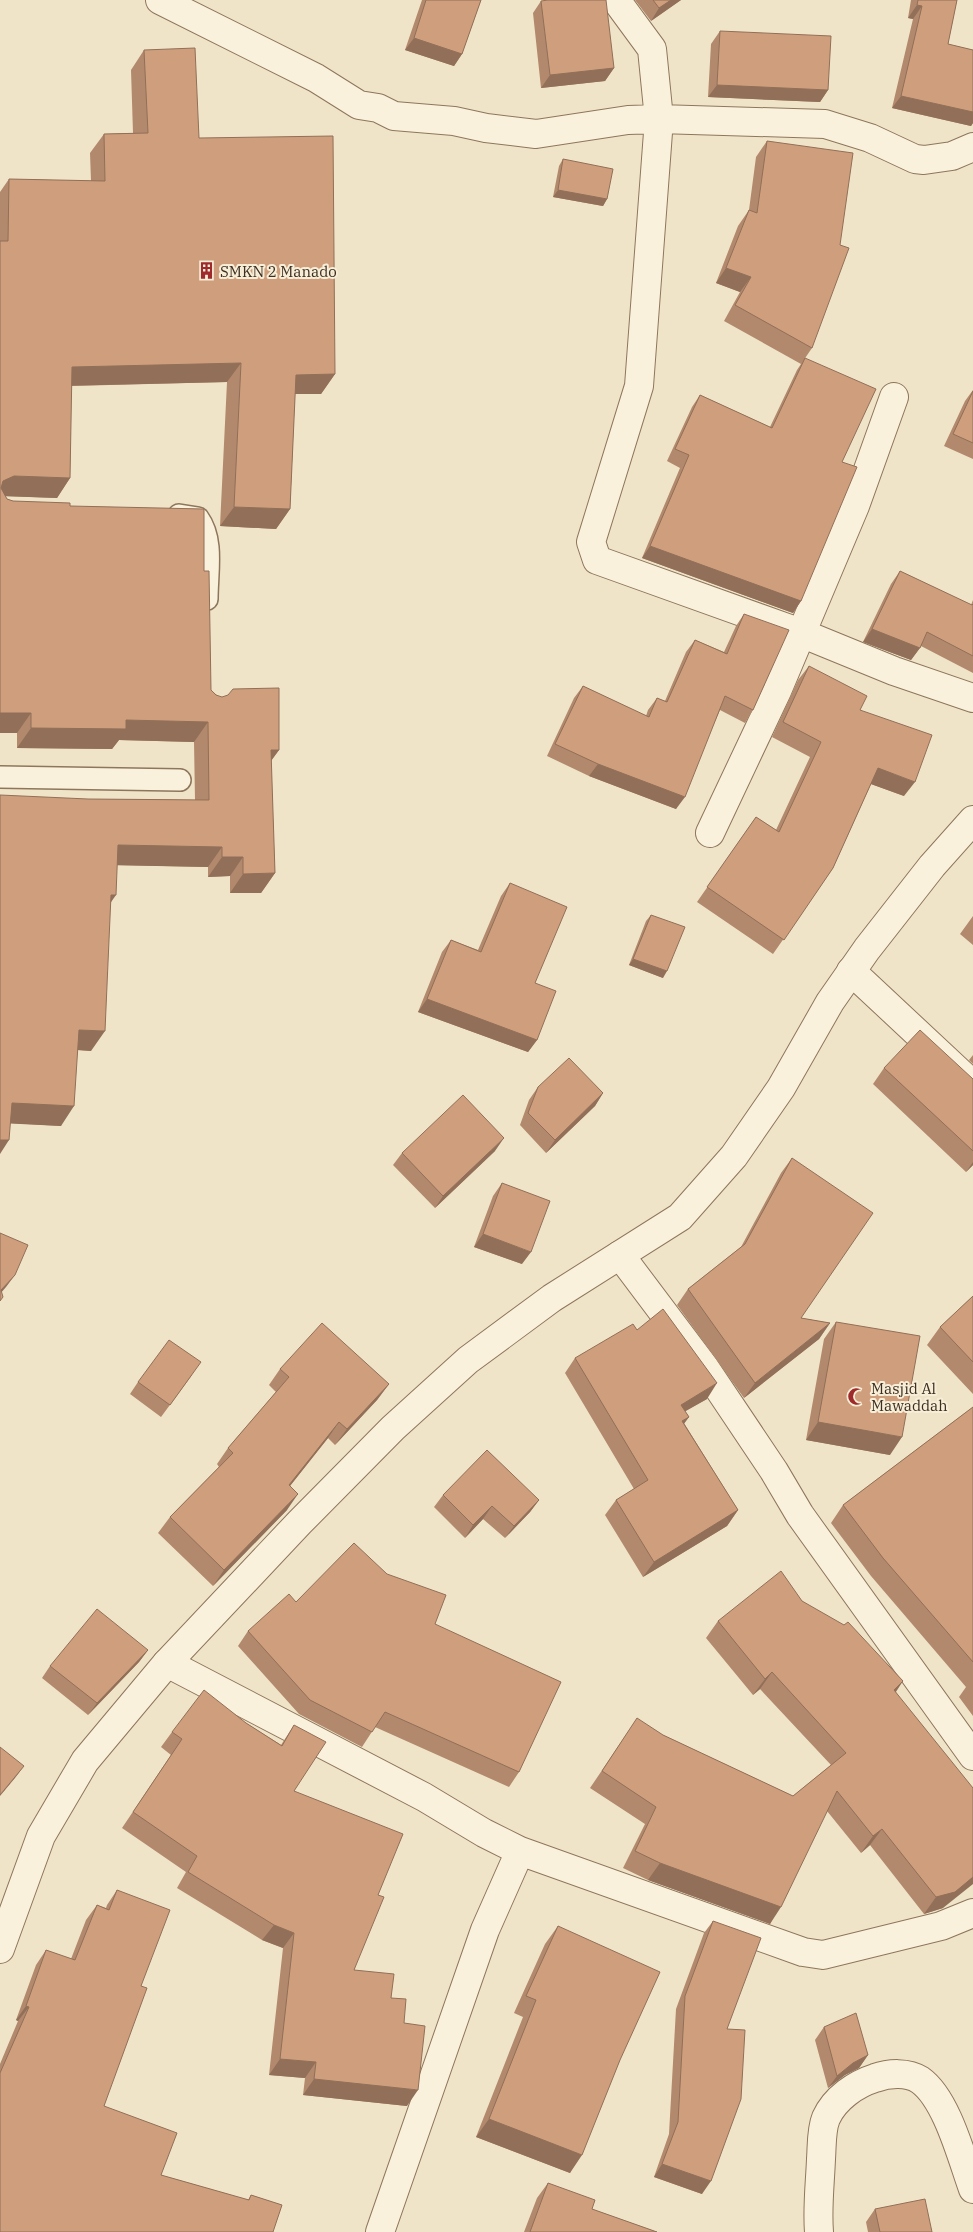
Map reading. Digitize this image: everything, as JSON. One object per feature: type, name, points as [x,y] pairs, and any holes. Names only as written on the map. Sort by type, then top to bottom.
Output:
[{"type":"street","points":[[160,0],[316,78],[359,105],[378,108],[394,116],[454,121],[486,128],[503,128],[536,134],[628,120],[659,118],[825,124],[870,138],[915,159],[924,160],[952,156],[973,147]]},
{"type":"street","points":[[616,0],[652,49],[659,118],[639,386],[591,542],[597,560],[801,634],[894,671],[973,698]]},
{"type":"street","points":[[710,833],[777,691],[855,506],[894,397]]},
{"type":"street","points":[[0,1949],[42,1836],[80,1769],[167,1663],[300,1522],[380,1442],[468,1360],[552,1298],[680,1217],[734,1156],[781,1088],[830,1002],[851,971],[932,866],[973,820]]},
{"type":"street","points":[[851,971],[973,1085]]},
{"type":"street","points":[[620,1255],[705,1368],[774,1470],[800,1515],[973,1756]]},
{"type":"street","points":[[167,1663],[424,1798],[504,1843],[804,1952],[824,1955],[941,1926],[973,1914]]},
{"type":"street","points":[[380,2232],[485,1930],[504,1843]]},
{"type":"street","points":[[819,2232],[822,2136],[826,2117],[842,2096],[863,2082],[880,2076],[905,2074],[920,2080],[933,2094],[957,2142],[973,2189]]},
{"type":"lane","points":[[157,514],[198,518],[204,528],[207,538],[208,616]]},
{"type":"lane","points":[[0,776],[180,780]]},
{"type":"building","points":[[426,0],[481,0],[462,54],[414,38]]},
{"type":"building","points":[[606,0],[614,68],[550,75],[541,1]]},
{"type":"building","points":[[653,0],[671,0],[659,8]]},
{"type":"building","points":[[918,0],[957,0],[948,44],[973,50],[973,112],[901,96],[922,6],[917,5]]},
{"type":"building","points":[[720,31],[831,36],[828,90],[717,85]]},
{"type":"building","points":[[195,48],[199,138],[333,136],[335,374],[296,375],[290,509],[234,507],[241,363],[72,367],[70,478],[14,476],[3,481],[1,488],[7,499],[13,501],[70,503],[70,506],[204,509],[204,571],[209,571],[211,690],[216,695],[222,697],[228,695],[233,689],[279,688],[279,750],[271,750],[275,873],[243,874],[243,857],[222,857],[222,847],[118,845],[116,895],[111,895],[105,1031],[79,1030],[74,1106],[12,1103],[9,1140],[0,1140],[0,795],[88,799],[209,800],[208,722],[126,720],[126,729],[31,728],[31,713],[0,713],[0,241],[8,241],[9,179],[105,181],[104,134],[148,133],[144,50]]},
{"type":"building","points":[[767,141],[853,153],[840,245],[849,248],[812,348],[735,305],[751,277],[726,268],[749,210],[757,213]]},
{"type":"building","points":[[563,159],[613,169],[607,199],[558,190]]},
{"type":"building","points":[[805,358],[876,389],[842,462],[857,467],[801,601],[650,546],[689,455],[675,449],[700,395],[772,428]]},
{"type":"building","points":[[973,391],[973,443],[953,434]]},
{"type":"building","points":[[900,571],[973,604],[973,656],[927,632],[920,648],[872,629]]},
{"type":"building","points":[[744,614],[789,630],[753,710],[725,696],[685,797],[598,764],[555,744],[583,686],[649,717],[657,698],[667,702],[695,640],[727,654]]},
{"type":"building","points":[[809,666],[867,696],[860,710],[932,735],[915,782],[878,768],[833,868],[784,940],[707,887],[756,817],[779,832],[821,742],[783,722]]},
{"type":"building","points":[[510,883],[567,907],[535,983],[556,991],[537,1040],[427,999],[451,940],[481,952]]},
{"type":"building","points":[[651,915],[685,927],[667,971],[633,959]]},
{"type":"building","points":[[920,1030],[973,1079],[973,1151],[884,1068]]},
{"type":"building","points":[[569,1058],[603,1093],[555,1140],[528,1113],[538,1087]]},
{"type":"building","points":[[463,1095],[504,1138],[443,1196],[402,1153]]},
{"type":"building","points":[[792,1158],[873,1213],[801,1318],[830,1323],[755,1383],[688,1289],[745,1244]]},
{"type":"building","points":[[502,1183],[550,1201],[531,1252],[483,1234]]},
{"type":"building","points":[[0,1233],[28,1245],[15,1275],[1,1290],[3,1297],[0,1301]]},
{"type":"building","points":[[973,1296],[973,1362],[940,1327]]},
{"type":"building","points":[[663,1309],[717,1383],[681,1405],[689,1417],[682,1421],[738,1510],[654,1562],[616,1500],[648,1480],[575,1358],[633,1324],[637,1330]]},
{"type":"building","name":"Masjid Al Mawaddah","points":[[836,1322],[920,1336],[902,1437],[818,1422]]},
{"type":"building","points":[[322,1323],[389,1384],[347,1429],[339,1422],[289,1485],[298,1494],[224,1570],[170,1517],[233,1453],[228,1448],[289,1377],[280,1369]]},
{"type":"building","points":[[169,1340],[201,1362],[170,1405],[138,1382]]},
{"type":"building","points":[[973,1407],[973,1662],[883,1558],[843,1505]]},
{"type":"building","points":[[487,1450],[539,1500],[514,1526],[492,1506],[473,1525],[443,1495]]},
{"type":"building","points":[[354,1543],[387,1574],[446,1595],[435,1624],[561,1682],[519,1772],[385,1712],[372,1732],[310,1700],[248,1631],[289,1594],[296,1602]]},
{"type":"building","points":[[781,1571],[802,1601],[844,1625],[848,1622],[903,1681],[894,1690],[973,1788],[973,1877],[955,1892],[936,1897],[882,1829],[873,1836],[837,1791],[781,1907],[660,1863],[635,1851],[656,1807],[602,1771],[637,1718],[663,1735],[793,1796],[846,1753],[772,1672],[765,1679],[718,1621]]},
{"type":"building","points":[[97,1609],[148,1650],[97,1703],[50,1666]]},
{"type":"building","points":[[204,1690],[246,1723],[282,1746],[294,1725],[326,1742],[294,1791],[403,1834],[378,1895],[384,1897],[354,1970],[394,1974],[391,1998],[406,1999],[404,2023],[425,2026],[418,2090],[314,2079],[316,2062],[280,2059],[294,1933],[274,1925],[188,1872],[197,1856],[133,1812],[182,1739],[172,1732]]},
{"type":"building","points":[[0,1747],[24,1766],[0,1795]]},
{"type":"building","points":[[117,1890],[170,1910],[141,1986],[147,1988],[104,2106],[177,2133],[161,2175],[249,2200],[251,2195],[282,2205],[273,2232],[0,2232],[0,2073],[29,2007],[26,2006],[46,1950],[75,1960],[97,1905],[109,1910]]},
{"type":"building","points":[[713,1921],[761,1938],[727,2029],[745,2030],[741,2099],[711,2181],[662,2164],[678,2122],[685,1996]]},
{"type":"building","points":[[558,1926],[660,1972],[620,2060],[582,2155],[489,2119],[536,2000],[526,1996]]},
{"type":"building","points":[[856,2013],[868,2055],[853,2063],[837,2076],[824,2027]]},
{"type":"building","points":[[548,2183],[595,2200],[592,2209],[657,2232],[530,2232]]},
{"type":"building","points":[[925,2199],[932,2232],[880,2232],[875,2209]]},
{"type":"place","name":"SMKN 2 Manado","points":[[206,271]]},
{"type":"place","name":"Masjid Al Mawaddah","points":[[857,1397]]}]
